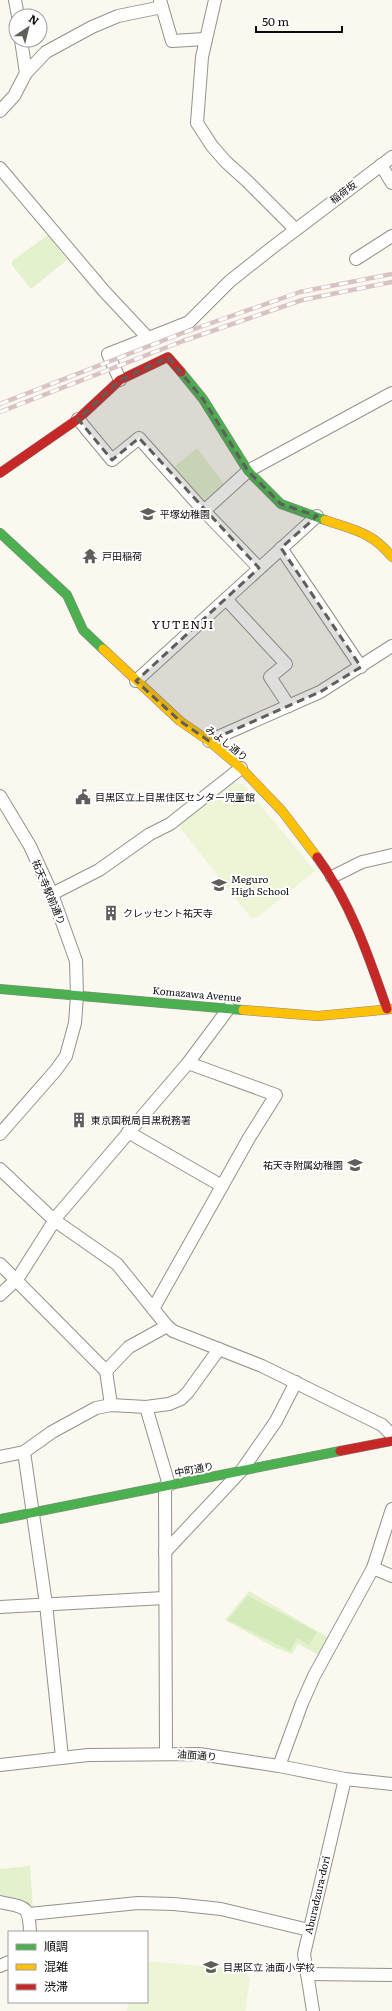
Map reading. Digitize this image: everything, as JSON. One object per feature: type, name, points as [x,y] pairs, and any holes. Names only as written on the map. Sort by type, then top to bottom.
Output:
[{"type":"street","points":[[215,0],[205,39],[198,99],[197,123],[212,146],[226,162],[295,229]]},
{"type":"street","points":[[0,111],[14,96],[26,73],[46,52],[92,27],[118,16],[161,3],[172,42],[205,39]]},
{"type":"street","points":[[22,48],[26,73]]},
{"type":"street","name":"稲荷坂","points":[[148,338],[189,322],[230,281],[295,229],[392,157]]},
{"type":"street","points":[[380,165],[392,183]]},
{"type":"street","points":[[0,168],[104,291],[148,338],[108,354],[120,380]]},
{"type":"street","points":[[356,259],[392,236]]},
{"type":"street","points":[[0,473],[78,419],[120,380],[168,357],[203,399],[248,471],[281,504],[373,537],[382,544],[392,557]]},
{"type":"street","points":[[204,511],[248,471],[392,393]]},
{"type":"street","points":[[78,419],[112,460],[140,438],[204,511],[259,568]]},
{"type":"street","points":[[136,681],[317,516]]},
{"type":"street","name":"みよし通り","points":[[0,533],[67,595],[83,630],[180,722],[209,742],[242,768],[282,811],[332,877],[367,953],[390,1009]]},
{"type":"street","points":[[281,548],[361,667]]},
{"type":"street","points":[[226,599],[286,664],[270,677],[289,706]]},
{"type":"street","points":[[209,742],[320,692],[392,646]]},
{"type":"street","points":[[52,894],[99,870],[150,834],[170,824],[242,768]]},
{"type":"street","name":"祐天寺駅前通り","points":[[0,796],[30,846],[52,894],[76,961],[77,996],[75,1023],[66,1056],[56,1070],[0,1134]]},
{"type":"street","points":[[332,877],[362,862],[392,855]]},
{"type":"street","name":"Komazawa Avenue","points":[[0,988],[77,996],[318,1016],[390,1009]]},
{"type":"street","points":[[0,1295],[15,1280],[54,1220],[188,1063],[229,1008]]},
{"type":"street","points":[[153,1309],[222,1186],[276,1096],[188,1063]]},
{"type":"street","points":[[128,1132],[222,1186]]},
{"type":"street","points":[[0,1169],[54,1220],[117,1264],[167,1326],[173,1331],[296,1382],[382,1425],[392,1435]]},
{"type":"street","points":[[0,1264],[106,1371],[111,1405]]},
{"type":"street","points":[[106,1371],[129,1347],[167,1326]]},
{"type":"street","points":[[0,1457],[24,1452],[81,1415],[96,1408],[111,1405],[146,1407],[169,1404],[181,1399],[188,1392],[219,1349]]},
{"type":"street","points":[[165,1552],[242,1470],[276,1421],[296,1382]]},
{"type":"street","points":[[146,1407],[167,1485],[164,1598],[166,1754]]},
{"type":"street","name":"中町通り","points":[[0,1519],[392,1441]]},
{"type":"street","points":[[24,1452],[34,1512],[46,1604],[62,1757]]},
{"type":"street","points":[[279,1766],[302,1702],[314,1676],[373,1568],[392,1509]]},
{"type":"street","points":[[373,1568],[392,1576]]},
{"type":"street","points":[[0,1607],[164,1598]]},
{"type":"street","name":"油面通り","points":[[0,1765],[62,1757],[112,1754],[199,1754],[279,1766],[345,1779],[392,1784]]},
{"type":"street","name":"Aburadzura-dori","points":[[313,2011],[304,1954],[345,1779]]},
{"type":"street","points":[[0,1902],[24,1908],[29,1914],[30,1931]]},
{"type":"street","points":[[29,1914],[138,1903],[174,1904],[221,1909],[309,1930]]},
{"type":"street","points":[[307,1974],[392,1975]]},
{"type":"highlighted area","points":[[168,357],[203,399],[248,471],[281,504],[317,516],[281,548],[361,667],[320,692],[209,741],[180,721],[136,681],[259,568],[139,438],[112,460],[78,419],[120,380]]},
{"type":"green space","points":[[48,235],[67,260],[31,289],[12,265],[12,261]]},
{"type":"green space","points":[[197,448],[225,485],[205,504],[174,467]]},
{"type":"green space","points":[[233,783],[243,784],[315,871],[259,916],[252,919],[178,825]]},
{"type":"green space","points":[[249,1591],[329,1638],[319,1655],[298,1644],[292,1654],[274,1647],[225,1620]]},
{"type":"green space","points":[[248,1596],[317,1632],[309,1645],[297,1638],[290,1651],[228,1620]]},
{"type":"green space","points":[[30,1866],[33,1907],[0,1899],[0,1869]]},
{"type":"green space","points":[[148,1961],[242,1970],[250,1979],[245,2011],[127,2011],[128,2003],[148,2003]]},
{"type":"railway","points":[[0,404],[180,334],[300,292],[392,274]]},
{"type":"railway","points":[[0,412],[183,341],[302,300],[392,282]]},
{"type":"traffic: fast","points":[[181,372],[203,399],[248,471],[281,504],[325,520]]},
{"type":"traffic: fast","points":[[0,533],[67,595],[83,630],[103,649]]},
{"type":"traffic: fast","points":[[0,989],[243,1010]]},
{"type":"traffic: fast","points":[[0,1519],[340,1451]]},
{"type":"traffic: slow","points":[[325,520],[370,537],[385,549],[392,557]]},
{"type":"traffic: slow","points":[[103,649],[180,721],[209,741],[241,768],[282,811],[317,857]]},
{"type":"traffic: slow","points":[[243,1010],[318,1016],[392,1009]]},
{"type":"traffic: jam","points":[[0,473],[78,419],[120,380],[168,357],[181,372]]},
{"type":"traffic: jam","points":[[317,857],[329,874],[358,930],[387,1009]]},
{"type":"traffic: jam","points":[[340,1451],[392,1441]]},
{"type":"place","name":"平塚幼稚園","points":[[148,514]]},
{"type":"place","name":"戸田稲荷","points":[[90,556]]},
{"type":"place","name":"目黒区立上目黒住区センター児童館","points":[[83,797]]},
{"type":"place","name":"Meguro High School","points":[[219,885]]},
{"type":"place","name":"クレッセント祐天寺","points":[[111,913]]},
{"type":"place","name":"東京国税局目黒税務署","points":[[79,1120]]},
{"type":"place","name":"祐天寺附属幼稚園","points":[[355,1165]]},
{"type":"place","name":"目黒区立 油面小学校","points":[[211,1967]]},
{"type":"district","name":"YUTENJI","points":[[183,625]]}]
